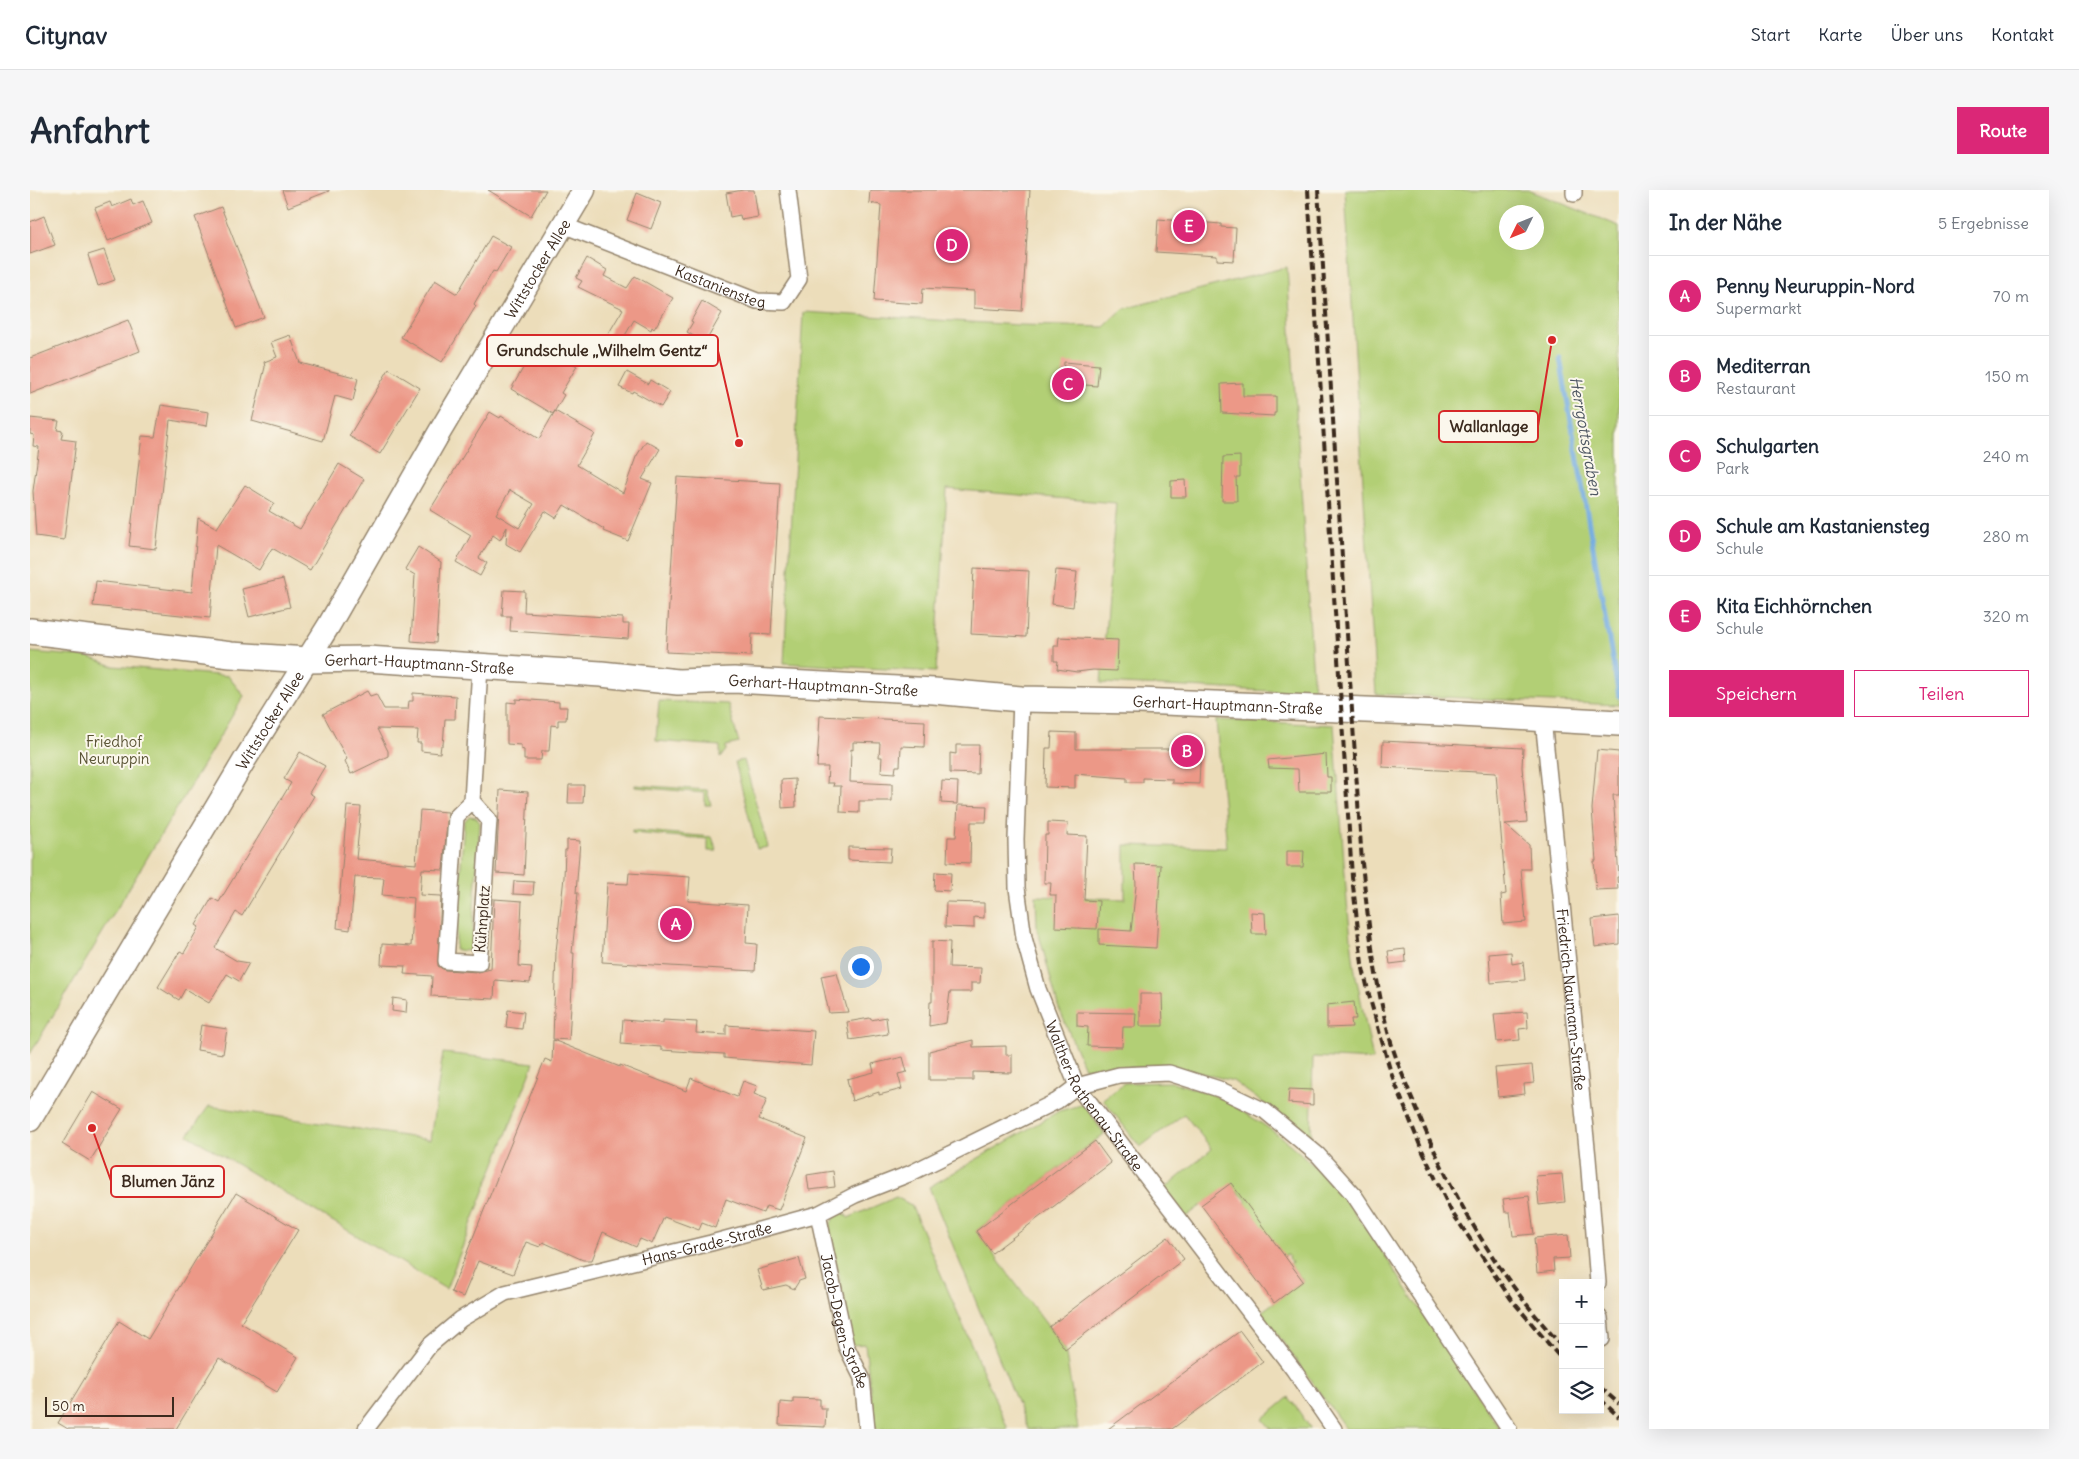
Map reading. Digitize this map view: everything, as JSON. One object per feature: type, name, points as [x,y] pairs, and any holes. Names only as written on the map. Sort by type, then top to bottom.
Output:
[{"type":"main road","name":"Wittstocker Allee","points":[[30,1120],[244,760],[307,660],[584,190]]},
{"type":"main road","name":"Gerhart-Hauptmann-Straße","points":[[30,631],[231,655],[307,660],[367,659],[601,674],[678,682],[734,680],[934,691],[1021,700],[1138,701],[1619,723]]},
{"type":"street","name":"Kastaniensteg","points":[[563,225],[757,300],[784,302],[799,279],[789,197]]},
{"type":"street","points":[[472,802],[480,667]]},
{"type":"street","name":"Walther-Rathenau-Straße","points":[[1021,700],[1016,839],[1017,888],[1021,918],[1024,938],[1038,989],[1077,1086],[1292,1369],[1334,1429]]},
{"type":"street","name":"Friedrich-Naumann-Straße","points":[[1543,719],[1588,1158],[1598,1279]]},
{"type":"street","name":"Kühnplatz","points":[[472,802],[489,820],[479,962],[446,961],[456,817],[472,802]]},
{"type":"street","points":[[1077,1086],[1118,1075],[1169,1073],[1219,1089],[1264,1111],[1318,1155],[1354,1195],[1509,1429]]},
{"type":"street","name":"Hans-Grade-Straße","points":[[366,1429],[430,1345],[456,1323],[505,1293],[710,1243],[818,1214],[855,1196],[918,1170],[1057,1101],[1077,1086]]},
{"type":"street","name":"Jacob-Degen-Straße","points":[[818,1214],[846,1346],[862,1378],[867,1429]]},
{"type":"green space","points":[[1345,190],[1528,190],[1619,226],[1619,705],[1376,694]]},
{"type":"green space","points":[[1287,267],[1314,693],[1101,683],[1116,503],[947,489],[936,672],[784,663],[803,312],[1019,325],[1104,327],[1123,309]]},
{"type":"green space","name":"Friedhof Neuruppin","points":[[30,652],[89,657],[113,666],[228,676],[244,696],[30,1054]]},
{"type":"green space","points":[[659,701],[728,704],[739,743],[726,746],[726,750],[720,758],[720,746],[656,741]]},
{"type":"green space","points":[[1216,720],[1334,725],[1347,902],[1354,966],[1373,1060],[1313,1057],[1311,1138],[1233,1081],[1178,1067],[1084,1068],[1058,1006],[1037,927],[1036,896],[1125,899],[1125,845],[1227,848]]},
{"type":"green space","points":[[744,760],[768,847],[757,849],[735,762]]},
{"type":"green space","points":[[635,785],[707,790],[711,805],[705,805],[705,793],[635,787]]},
{"type":"green space","points":[[469,816],[476,817],[480,823],[471,951],[455,950],[464,822]]},
{"type":"green space","points":[[632,830],[712,837],[717,851],[708,851],[708,839],[632,833]]},
{"type":"green space","points":[[443,1053],[534,1063],[446,1289],[188,1135],[209,1106],[430,1140]]},
{"type":"green space","points":[[1173,1082],[1208,1093],[1229,1103],[1297,1150],[1328,1180],[1369,1232],[1500,1429],[1346,1429],[1261,1312],[1303,1281],[1290,1264],[1292,1262],[1287,1255],[1284,1256],[1245,1203],[1247,1201],[1231,1184],[1184,1218],[1163,1190],[1212,1149],[1184,1114],[1140,1147],[1103,1099],[1124,1083]]},
{"type":"green space","points":[[1084,1104],[1104,1134],[976,1231],[1065,1349],[1078,1429],[1028,1429],[929,1187],[1059,1111]]},
{"type":"green space","points":[[896,1197],[911,1205],[1008,1429],[875,1429],[865,1344],[852,1345],[830,1237],[830,1224],[836,1216],[844,1212],[848,1218]]},
{"type":"green space","points":[[1289,1397],[1311,1429],[1271,1429],[1263,1419]]},
{"type":"building","points":[[282,190],[329,190],[329,191],[288,207]]},
{"type":"building","points":[[488,190],[546,190],[531,216]]},
{"type":"building","points":[[754,190],[758,217],[741,220],[740,215],[730,217],[726,193]]},
{"type":"building","points":[[870,190],[1030,190],[1022,311],[974,308],[974,291],[923,288],[922,304],[874,301],[881,205],[869,203]]},
{"type":"building","points":[[637,193],[661,203],[651,229],[627,220]]},
{"type":"building","points":[[131,199],[133,205],[143,201],[152,223],[108,241],[95,208],[110,202],[112,207]]},
{"type":"building","points":[[221,207],[264,317],[236,328],[195,217]]},
{"type":"building","points":[[44,216],[55,245],[30,254],[30,222]]},
{"type":"building","points":[[1158,219],[1221,224],[1221,227],[1236,228],[1234,261],[1217,260],[1217,256],[1156,252]]},
{"type":"building","points":[[491,236],[511,247],[496,272],[493,271],[474,304],[476,306],[442,362],[401,337],[435,280],[457,294]]},
{"type":"building","points":[[104,250],[115,280],[98,286],[88,255]]},
{"type":"building","points":[[587,258],[607,270],[604,276],[627,288],[635,276],[673,298],[654,329],[652,327],[651,330],[634,320],[616,351],[603,343],[623,309],[578,287],[582,281],[576,278]]},
{"type":"building","points":[[702,301],[722,313],[705,343],[687,332]]},
{"type":"building","points":[[128,320],[140,351],[30,394],[30,358]]},
{"type":"building","points":[[290,335],[300,363],[358,378],[353,401],[335,396],[323,441],[252,421],[265,367],[264,362],[277,357],[271,342]]},
{"type":"building","points":[[533,351],[550,362],[555,353],[577,366],[561,393],[564,395],[553,414],[511,389]]},
{"type":"building","points":[[1064,362],[1099,365],[1097,386],[1062,383]]},
{"type":"building","points":[[389,369],[420,388],[380,454],[349,436]]},
{"type":"building","points":[[627,372],[648,384],[650,380],[670,392],[661,407],[633,391],[632,393],[619,387]]},
{"type":"building","points":[[1243,383],[1243,396],[1276,396],[1276,413],[1274,413],[1274,416],[1222,413],[1221,384]]},
{"type":"building","points":[[161,405],[209,412],[207,426],[170,420],[156,549],[129,546],[142,436],[155,437]]},
{"type":"building","points":[[555,411],[595,434],[577,465],[623,493],[636,457],[646,441],[660,449],[642,479],[652,483],[628,541],[603,531],[604,529],[564,505],[556,518],[545,511],[520,552],[506,544],[507,527],[500,540],[493,535],[479,558],[487,563],[480,576],[456,562],[471,535],[430,510],[490,412],[500,418],[501,416],[539,439]],"holes":[[[510,490],[534,504],[519,528],[496,514]]]},
{"type":"building","points":[[30,418],[59,421],[57,430],[63,431],[61,439],[76,441],[64,540],[36,536],[33,491],[39,447],[33,446],[34,435],[30,434]]},
{"type":"building","points":[[1240,456],[1240,477],[1236,477],[1237,501],[1222,501],[1223,457]]},
{"type":"building","points":[[339,464],[364,479],[310,570],[272,548],[259,570],[216,545],[210,618],[93,606],[96,581],[192,592],[198,518],[217,528],[245,485],[274,503],[269,511],[300,529]]},
{"type":"building","points":[[677,477],[780,483],[771,635],[752,634],[751,656],[666,652]]},
{"type":"building","points":[[1185,480],[1186,497],[1171,497],[1171,481]]},
{"type":"building","points":[[418,547],[441,562],[436,643],[411,641],[415,575],[405,569]]},
{"type":"building","points":[[974,568],[1029,571],[1026,637],[971,634]]},
{"type":"building","points":[[1056,570],[1077,572],[1073,607],[1052,604]]},
{"type":"building","points":[[283,579],[290,607],[249,617],[242,589]]},
{"type":"building","points":[[504,590],[525,591],[524,612],[623,618],[623,624],[629,624],[628,639],[510,631],[511,616],[502,616]]},
{"type":"building","points":[[1059,637],[1118,640],[1117,671],[1093,670],[1077,672],[1057,669],[1058,661],[1054,661],[1054,646],[1058,646]]},
{"type":"building","points":[[367,691],[370,696],[376,694],[384,709],[408,709],[409,701],[413,701],[413,693],[456,696],[455,719],[445,719],[443,745],[441,745],[440,753],[421,751],[421,743],[417,743],[418,730],[377,729],[388,751],[388,756],[351,774],[345,761],[347,759],[323,714]]},
{"type":"building","points":[[516,699],[559,702],[559,707],[567,707],[566,720],[558,720],[558,726],[551,725],[549,751],[542,751],[541,760],[524,760],[524,750],[521,749],[521,745],[507,744],[507,702],[516,703]]},
{"type":"building","points":[[820,716],[925,721],[924,747],[901,746],[900,766],[896,766],[895,773],[881,772],[882,757],[879,757],[880,743],[853,742],[850,782],[892,784],[892,801],[859,801],[859,813],[840,812],[841,786],[833,786],[834,783],[827,783],[828,767],[817,767]]},
{"type":"building","points":[[1052,732],[1076,733],[1076,749],[1173,749],[1173,742],[1201,743],[1199,784],[1172,783],[1172,779],[1143,778],[1143,782],[1127,782],[1127,778],[1075,774],[1075,788],[1045,787],[1046,748],[1051,748]]},
{"type":"building","points":[[1383,741],[1523,748],[1522,767],[1527,822],[1505,824],[1529,845],[1530,869],[1521,869],[1526,922],[1503,924],[1501,895],[1506,894],[1496,773],[1382,767]]},
{"type":"building","points":[[956,745],[979,745],[978,774],[950,773],[950,753],[956,754]]},
{"type":"building","points":[[1597,750],[1619,752],[1619,795],[1613,795],[1619,877],[1617,877],[1618,889],[1596,890],[1592,809]]},
{"type":"building","points":[[300,752],[325,766],[309,793],[314,796],[242,916],[236,912],[215,948],[237,961],[249,963],[239,981],[227,974],[209,1003],[185,989],[179,1000],[158,987],[180,951],[184,953],[199,927],[196,925],[212,898],[219,902],[291,783],[284,779]]},
{"type":"building","points":[[1326,754],[1327,777],[1331,777],[1331,792],[1299,792],[1298,769],[1269,768],[1268,760]]},
{"type":"building","points":[[795,779],[796,807],[782,808],[781,780]]},
{"type":"building","points":[[942,781],[958,782],[957,804],[941,803]]},
{"type":"building","points":[[569,785],[584,785],[583,803],[568,803]]},
{"type":"building","points":[[500,790],[528,792],[524,875],[496,873]]},
{"type":"building","points":[[958,805],[987,806],[986,822],[971,822],[970,863],[947,862],[948,837],[956,837]]},
{"type":"building","points":[[347,806],[361,807],[356,859],[416,864],[420,810],[448,812],[443,870],[422,869],[420,895],[441,896],[438,966],[445,970],[478,972],[491,969],[494,899],[522,901],[519,966],[532,967],[530,983],[495,980],[494,999],[431,996],[432,976],[404,974],[405,966],[381,965],[382,944],[411,946],[414,898],[382,895],[384,878],[355,877],[350,930],[337,928]]},
{"type":"building","points":[[1048,822],[1068,823],[1067,835],[1087,836],[1084,900],[1099,901],[1097,929],[1055,927],[1056,895],[1050,895],[1051,883],[1044,883],[1045,835],[1048,835]]},
{"type":"building","points":[[567,840],[580,841],[576,893],[578,893],[572,953],[574,953],[569,1040],[553,1039],[556,952]]},
{"type":"building","points":[[848,847],[891,848],[890,862],[848,860]]},
{"type":"building","points":[[1287,851],[1304,851],[1303,867],[1287,867]]},
{"type":"building","points":[[1135,864],[1161,865],[1156,948],[1099,945],[1099,929],[1131,931],[1136,886]]},
{"type":"building","points":[[935,872],[951,873],[950,891],[934,890]]},
{"type":"building","points":[[629,873],[690,877],[688,901],[748,905],[746,943],[757,944],[755,971],[602,962],[607,883],[628,884]]},
{"type":"building","points":[[514,881],[534,882],[533,895],[513,894]]},
{"type":"building","points":[[946,902],[984,903],[984,918],[974,917],[974,928],[945,927]]},
{"type":"building","points":[[1251,912],[1265,913],[1266,934],[1252,934]]},
{"type":"building","points":[[1619,916],[1619,944],[1595,947],[1592,919]]},
{"type":"building","points":[[932,941],[950,942],[949,967],[981,968],[980,983],[971,983],[971,992],[950,992],[946,1023],[929,1026],[930,1002],[932,1002]]},
{"type":"building","points":[[1405,949],[1406,962],[1390,964],[1388,951]]},
{"type":"building","points":[[1511,952],[1512,964],[1523,962],[1525,980],[1491,983],[1489,954]]},
{"type":"building","points":[[837,973],[848,1012],[829,1013],[821,976]]},
{"type":"building","points":[[1140,994],[1162,994],[1163,1026],[1140,1026]]},
{"type":"building","points":[[393,998],[407,1000],[406,1013],[392,1011]]},
{"type":"building","points":[[1354,1002],[1356,1019],[1351,1019],[1352,1027],[1327,1028],[1327,1005]]},
{"type":"building","points":[[508,1010],[524,1012],[522,1029],[506,1027]]},
{"type":"building","points":[[1077,1012],[1136,1013],[1135,1027],[1123,1027],[1122,1047],[1087,1046],[1088,1027],[1077,1026]]},
{"type":"building","points":[[1527,1012],[1528,1028],[1519,1029],[1520,1040],[1497,1042],[1494,1014]]},
{"type":"building","points":[[886,1017],[888,1034],[850,1040],[847,1022]]},
{"type":"building","points":[[623,1020],[663,1023],[663,1020],[697,1022],[696,1033],[726,1035],[726,1025],[814,1031],[811,1065],[724,1058],[724,1054],[661,1050],[661,1047],[621,1044]]},
{"type":"building","points":[[201,1025],[227,1029],[223,1054],[197,1050]]},
{"type":"building","points":[[553,1040],[686,1091],[691,1078],[737,1097],[743,1081],[757,1086],[754,1094],[767,1099],[759,1119],[807,1138],[779,1210],[766,1206],[763,1213],[726,1199],[715,1228],[702,1223],[699,1230],[664,1217],[652,1244],[640,1239],[636,1247],[603,1232],[592,1260],[583,1260],[543,1242],[540,1247],[526,1242],[513,1274],[478,1261],[463,1297],[451,1292],[545,1059],[552,1062]]},
{"type":"building","points":[[973,1040],[973,1047],[1006,1046],[1006,1055],[1012,1055],[1012,1073],[973,1072],[973,1080],[929,1080],[929,1051]]},
{"type":"building","points":[[903,1057],[907,1072],[898,1074],[902,1089],[879,1095],[879,1092],[852,1101],[847,1079],[874,1072],[872,1064]]},
{"type":"building","points":[[1532,1065],[1534,1083],[1524,1084],[1525,1094],[1498,1097],[1495,1068]]},
{"type":"building","points":[[1289,1089],[1313,1090],[1313,1105],[1288,1103]]},
{"type":"building","points":[[93,1092],[122,1109],[90,1161],[62,1144]]},
{"type":"building","points":[[1095,1141],[1111,1163],[992,1253],[976,1231]]},
{"type":"building","points":[[833,1171],[835,1187],[809,1190],[807,1175]]},
{"type":"building","points":[[1562,1174],[1565,1202],[1539,1205],[1536,1176]]},
{"type":"building","points":[[1231,1183],[1303,1281],[1274,1303],[1201,1205]]},
{"type":"building","points":[[236,1193],[298,1230],[241,1323],[298,1357],[277,1392],[219,1358],[176,1429],[68,1429],[58,1423],[119,1321],[148,1339]]},
{"type":"building","points":[[1529,1196],[1534,1234],[1513,1236],[1510,1212],[1505,1212],[1503,1199]]},
{"type":"building","points":[[1568,1235],[1570,1258],[1553,1259],[1554,1271],[1537,1273],[1534,1238]]},
{"type":"building","points":[[1168,1237],[1184,1259],[1065,1349],[1049,1327]]},
{"type":"building","points":[[799,1258],[805,1279],[799,1281],[794,1289],[786,1285],[763,1290],[757,1270]]},
{"type":"building","points":[[1240,1331],[1263,1362],[1172,1429],[1108,1429]]},
{"type":"building","points":[[793,1398],[820,1399],[820,1408],[826,1408],[825,1427],[779,1425],[780,1402],[793,1403]]},
{"type":"waterway","name":"Herrgottsgraben","points":[[1560,358],[1619,696]]},
{"type":"railway","points":[[1308,190],[1352,877],[1362,964],[1391,1073],[1421,1148],[1451,1211],[1511,1299],[1559,1356]]},
{"type":"railway","points":[[1318,190],[1362,863],[1372,948],[1383,1011],[1391,1042],[1405,1081],[1431,1142],[1462,1205],[1498,1265],[1540,1321],[1559,1342]]},
{"type":"railway","points":[[1604,1391],[1619,1404]]},
{"type":"railway","points":[[1604,1403],[1619,1417]]},
{"type":"place","name":"Kita Eichhörnchen","points":[[1189,226]]},
{"type":"place","name":"Schule am Kastaniensteg","points":[[952,245]]},
{"type":"place","name":"Wallanlage","points":[[1552,340]]},
{"type":"place","name":"Schulgarten","points":[[1068,384]]},
{"type":"place","name":"Grundschule „Wilhelm Gentz“","points":[[739,443]]},
{"type":"place","name":"Mediterran","points":[[1187,751]]},
{"type":"place","name":"Penny Neuruppin-Nord","points":[[676,924]]},
{"type":"place","name":"Blumen Jänz","points":[[92,1128]]}]
